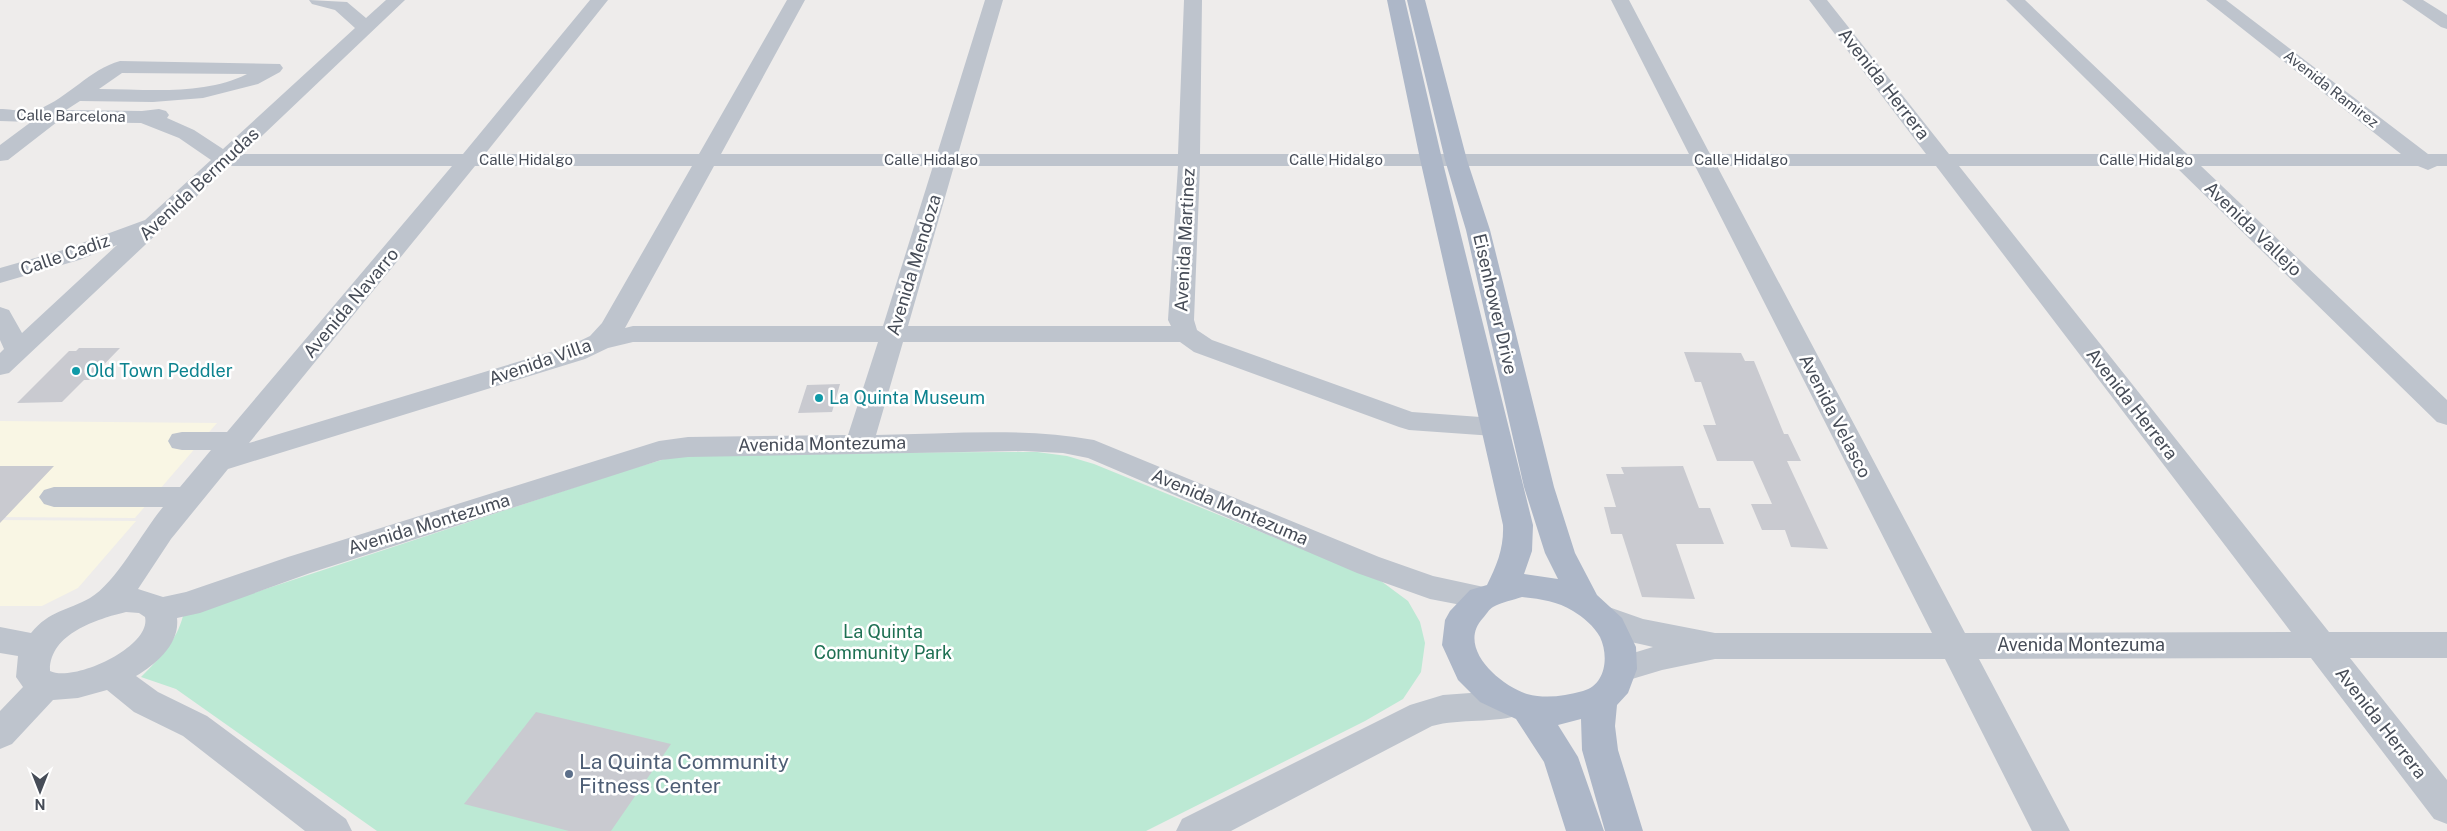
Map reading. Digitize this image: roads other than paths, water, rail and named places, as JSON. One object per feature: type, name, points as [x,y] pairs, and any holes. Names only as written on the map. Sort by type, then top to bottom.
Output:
[{"type":"main road","name":"Eisenhower Drive","points":[[1396,0],[1443,160],[1478,230],[1542,496],[1560,553],[1594,610],[1615,633],[1622,651],[1622,669],[1615,686],[1601,700],[1582,709],[1559,712],[1519,706],[1490,692],[1473,676],[1462,659],[1458,641],[1460,624],[1468,609],[1491,593],[1513,566],[1519,539],[1513,501],[1504,472],[1494,427],[1443,160],[1416,0]]},
{"type":"main road","points":[[1491,593],[1521,585],[1543,587],[1565,593],[1594,610]]},
{"type":"main road","points":[[1601,700],[1598,726],[1600,750],[1624,831]]},
{"type":"main road","name":"Eisenhower Drive","points":[[1519,706],[1560,757],[1585,831]]},
{"type":"street","points":[[318,0],[341,6],[367,28]]},
{"type":"street","name":"Avenida Bermudas","points":[[9,358],[396,0]]},
{"type":"street","name":"Avenida Navarro","points":[[103,605],[124,585],[160,531],[469,160],[599,0]]},
{"type":"street","name":"Avenida Villa","points":[[182,441],[226,452],[576,353],[599,342],[614,327],[796,0]]},
{"type":"street","name":"Avenida Mendoza","points":[[860,443],[994,0]]},
{"type":"street","name":"Avenida Martinez","points":[[1193,0],[1181,320],[1186,334],[1203,346],[1409,421],[1494,427]]},
{"type":"street","name":"Avenida Velasco","points":[[1620,0],[2051,831]]},
{"type":"street","name":"Avenida Herrera","points":[[1818,0],[2447,808]]},
{"type":"street","name":"Avenida Vallejo","points":[[2015,0],[2447,416]]},
{"type":"street","name":"Avenida Ramirez","points":[[2215,0],[2447,178]]},
{"type":"street","points":[[2411,0],[2447,23]]},
{"type":"street","points":[[0,114],[32,99],[49,96],[75,96],[219,91],[259,77],[273,68],[120,67],[112,70],[75,96],[50,114],[0,155]]},
{"type":"street","name":"Calle Barcelona","points":[[0,114],[142,117],[200,110],[248,100],[315,76]]},
{"type":"street","name":"Calle Barcelona","points":[[142,117],[171,124],[192,136],[225,160]]},
{"type":"street","name":"Calle Hidalgo","points":[[225,160],[2447,160]]},
{"type":"street","name":"Calle Cadiz","points":[[0,276],[72,255],[158,222]]},
{"type":"street","points":[[0,315],[9,358]]},
{"type":"street","points":[[599,342],[634,334],[1186,334]]},
{"type":"street","name":"Avenida Montezuma","points":[[159,610],[189,604],[299,565],[660,451],[688,447],[860,443],[1023,442],[1063,444],[1094,450],[1368,565],[1430,587],[1491,593]]},
{"type":"street","points":[[54,497],[188,497]]},
{"type":"street","points":[[126,600],[146,602],[159,610],[162,622],[156,638],[140,656],[118,671],[92,682],[67,687],[46,685],[33,677],[30,663],[38,646],[55,630],[78,615],[103,605],[126,600]]},
{"type":"street","name":"Avenida Montezuma","points":[[1594,610],[1620,626],[1636,631],[1715,646],[2447,646]]},
{"type":"street","points":[[0,640],[38,646]]},
{"type":"street","name":"Avenida Montezuma","points":[[1622,669],[1662,657],[1704,650],[1715,646]]},
{"type":"street","points":[[118,671],[120,682],[146,702],[195,726],[334,831]]},
{"type":"street","points":[[0,734],[46,685]]},
{"type":"street","points":[[1195,831],[1422,715],[1443,710],[1519,706]]},
{"type":"place","name":"Old Town Peddler","points":[[76,371]]},
{"type":"place","name":"La Quinta Museum","points":[[819,398]]},
{"type":"place","name":"La Quinta Community Fitness Center","points":[[569,774]]},
{"type":"park label","name":"La Quinta Community Park","points":[[883,642]]}]
